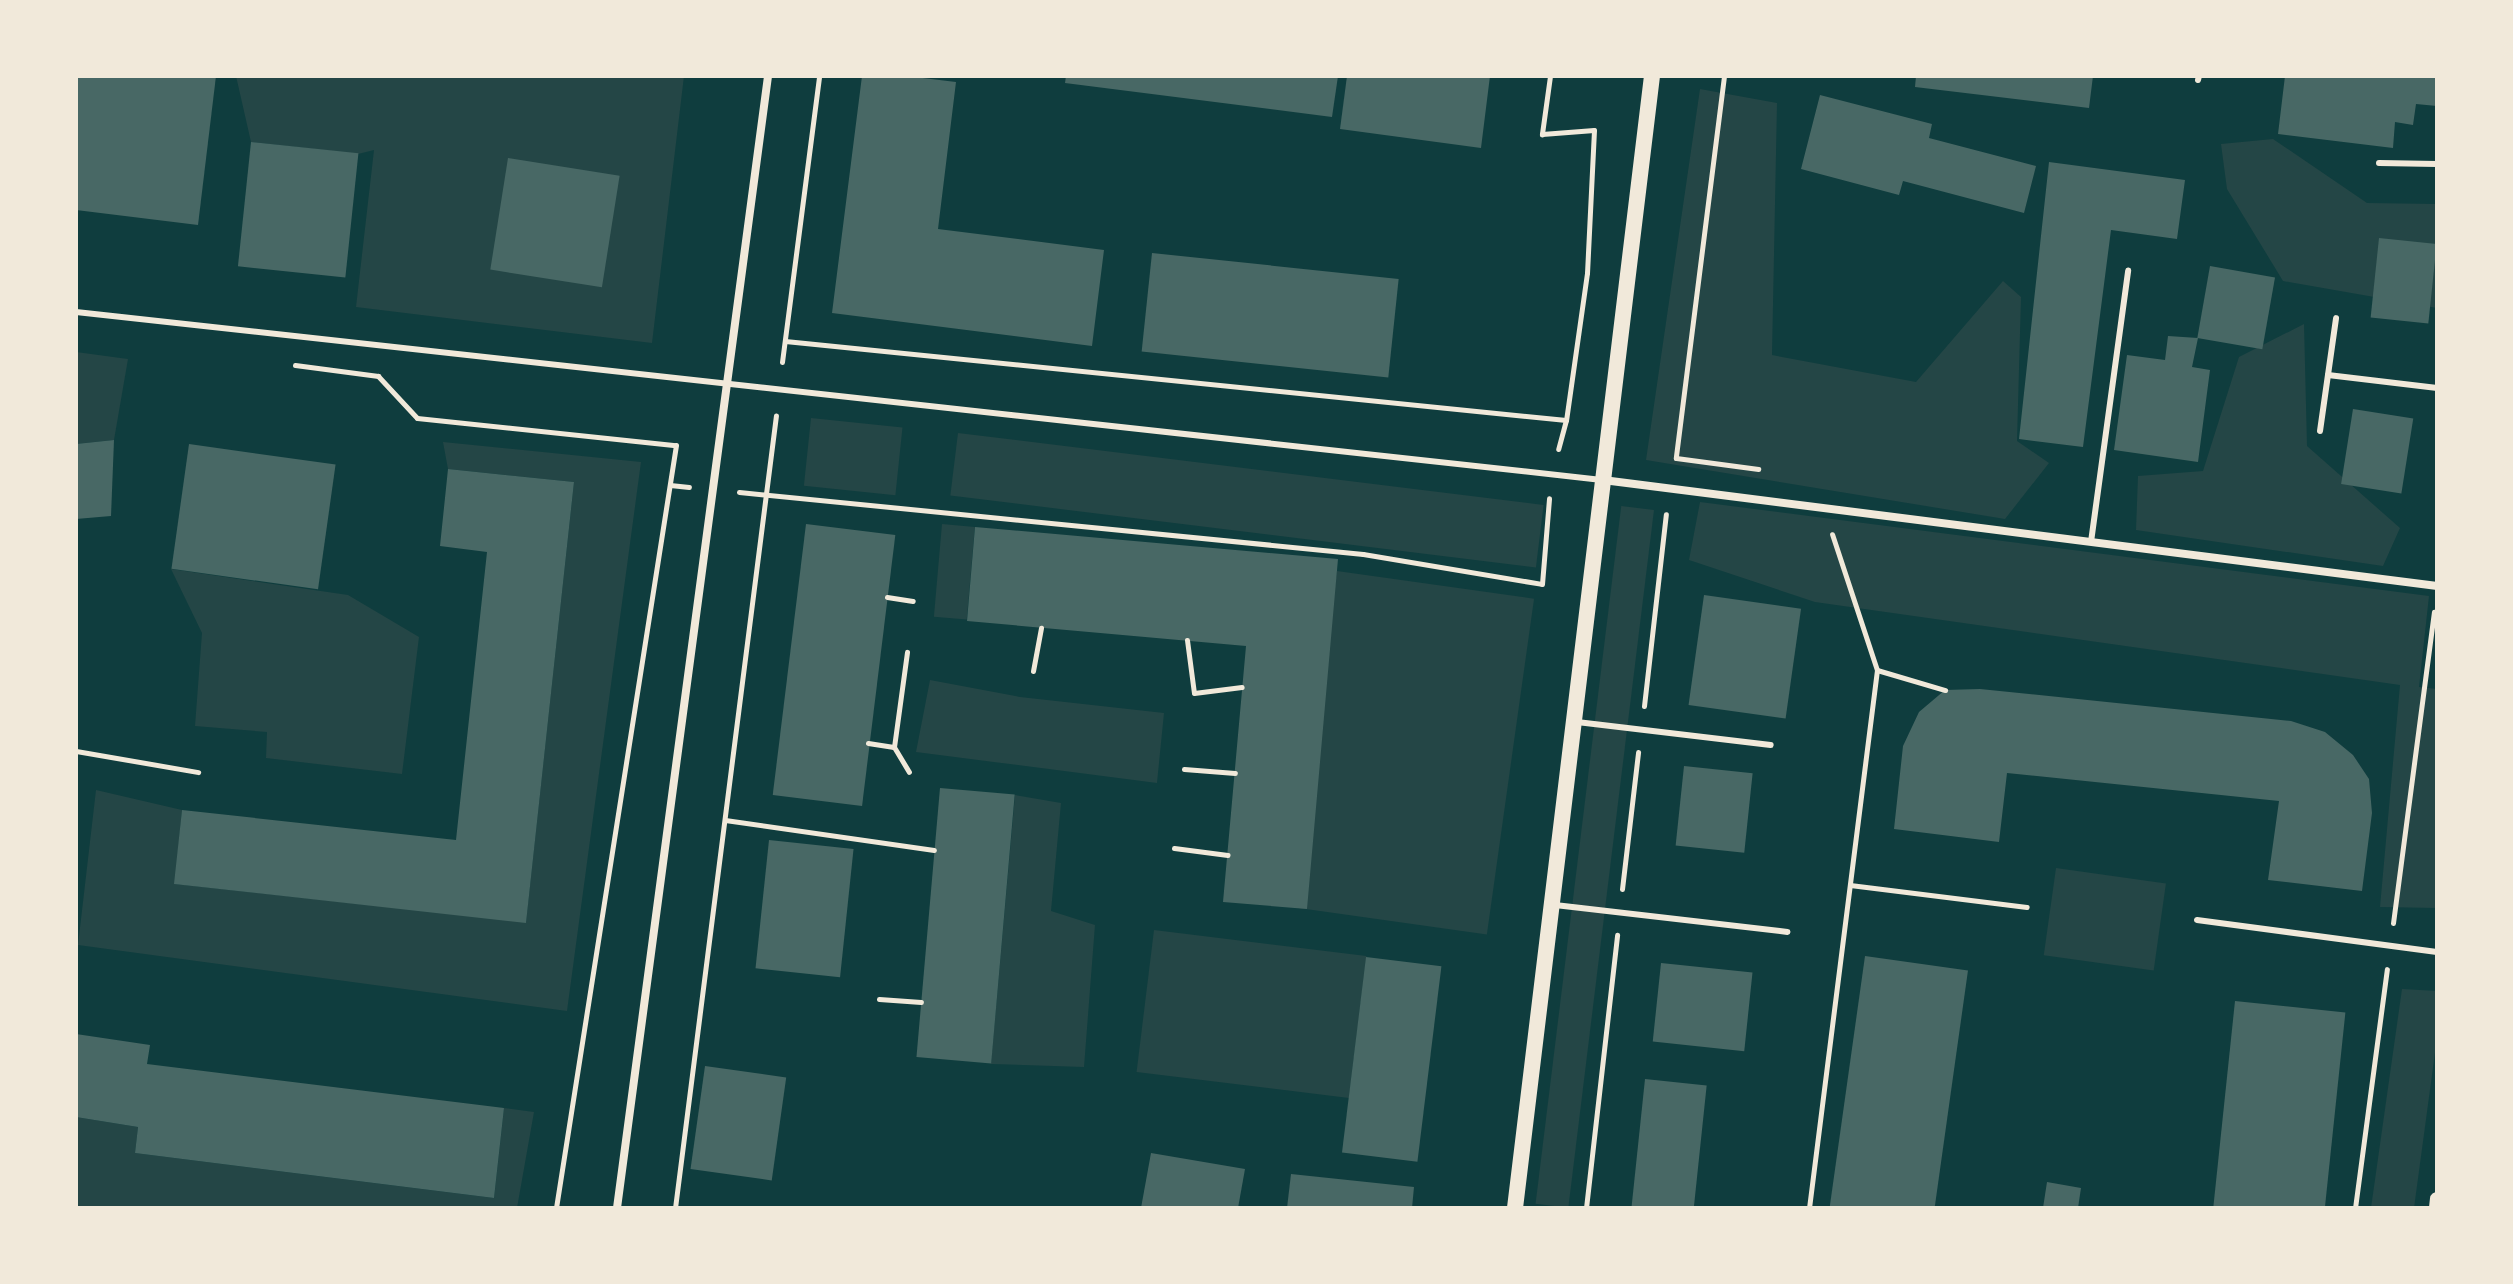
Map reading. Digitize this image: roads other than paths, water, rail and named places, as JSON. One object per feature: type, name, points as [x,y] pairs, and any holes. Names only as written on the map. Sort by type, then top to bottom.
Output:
[{"type":"main road","points":[[1515,1208],[1652,76]]},
{"type":"street","points":[[617,1208],[768,76]]},
{"type":"street","points":[[1602,480],[2437,586]]},
{"type":"street","points":[[2436,1208],[2437,1199]]},
{"type":"lane","points":[[2379,163],[2437,164]]},
{"type":"lane","points":[[2091,542],[2128,271]]},
{"type":"lane","points":[[76,312],[1551,477],[1602,480]]},
{"type":"lane","points":[[2320,431],[2336,318]]},
{"type":"lane","points":[[2328,375],[2437,388]]},
{"type":"lane","points":[[1573,722],[1771,745]]},
{"type":"lane","points":[[1551,905],[1787,932]]},
{"type":"lane","points":[[2197,920],[2437,952]]}]
